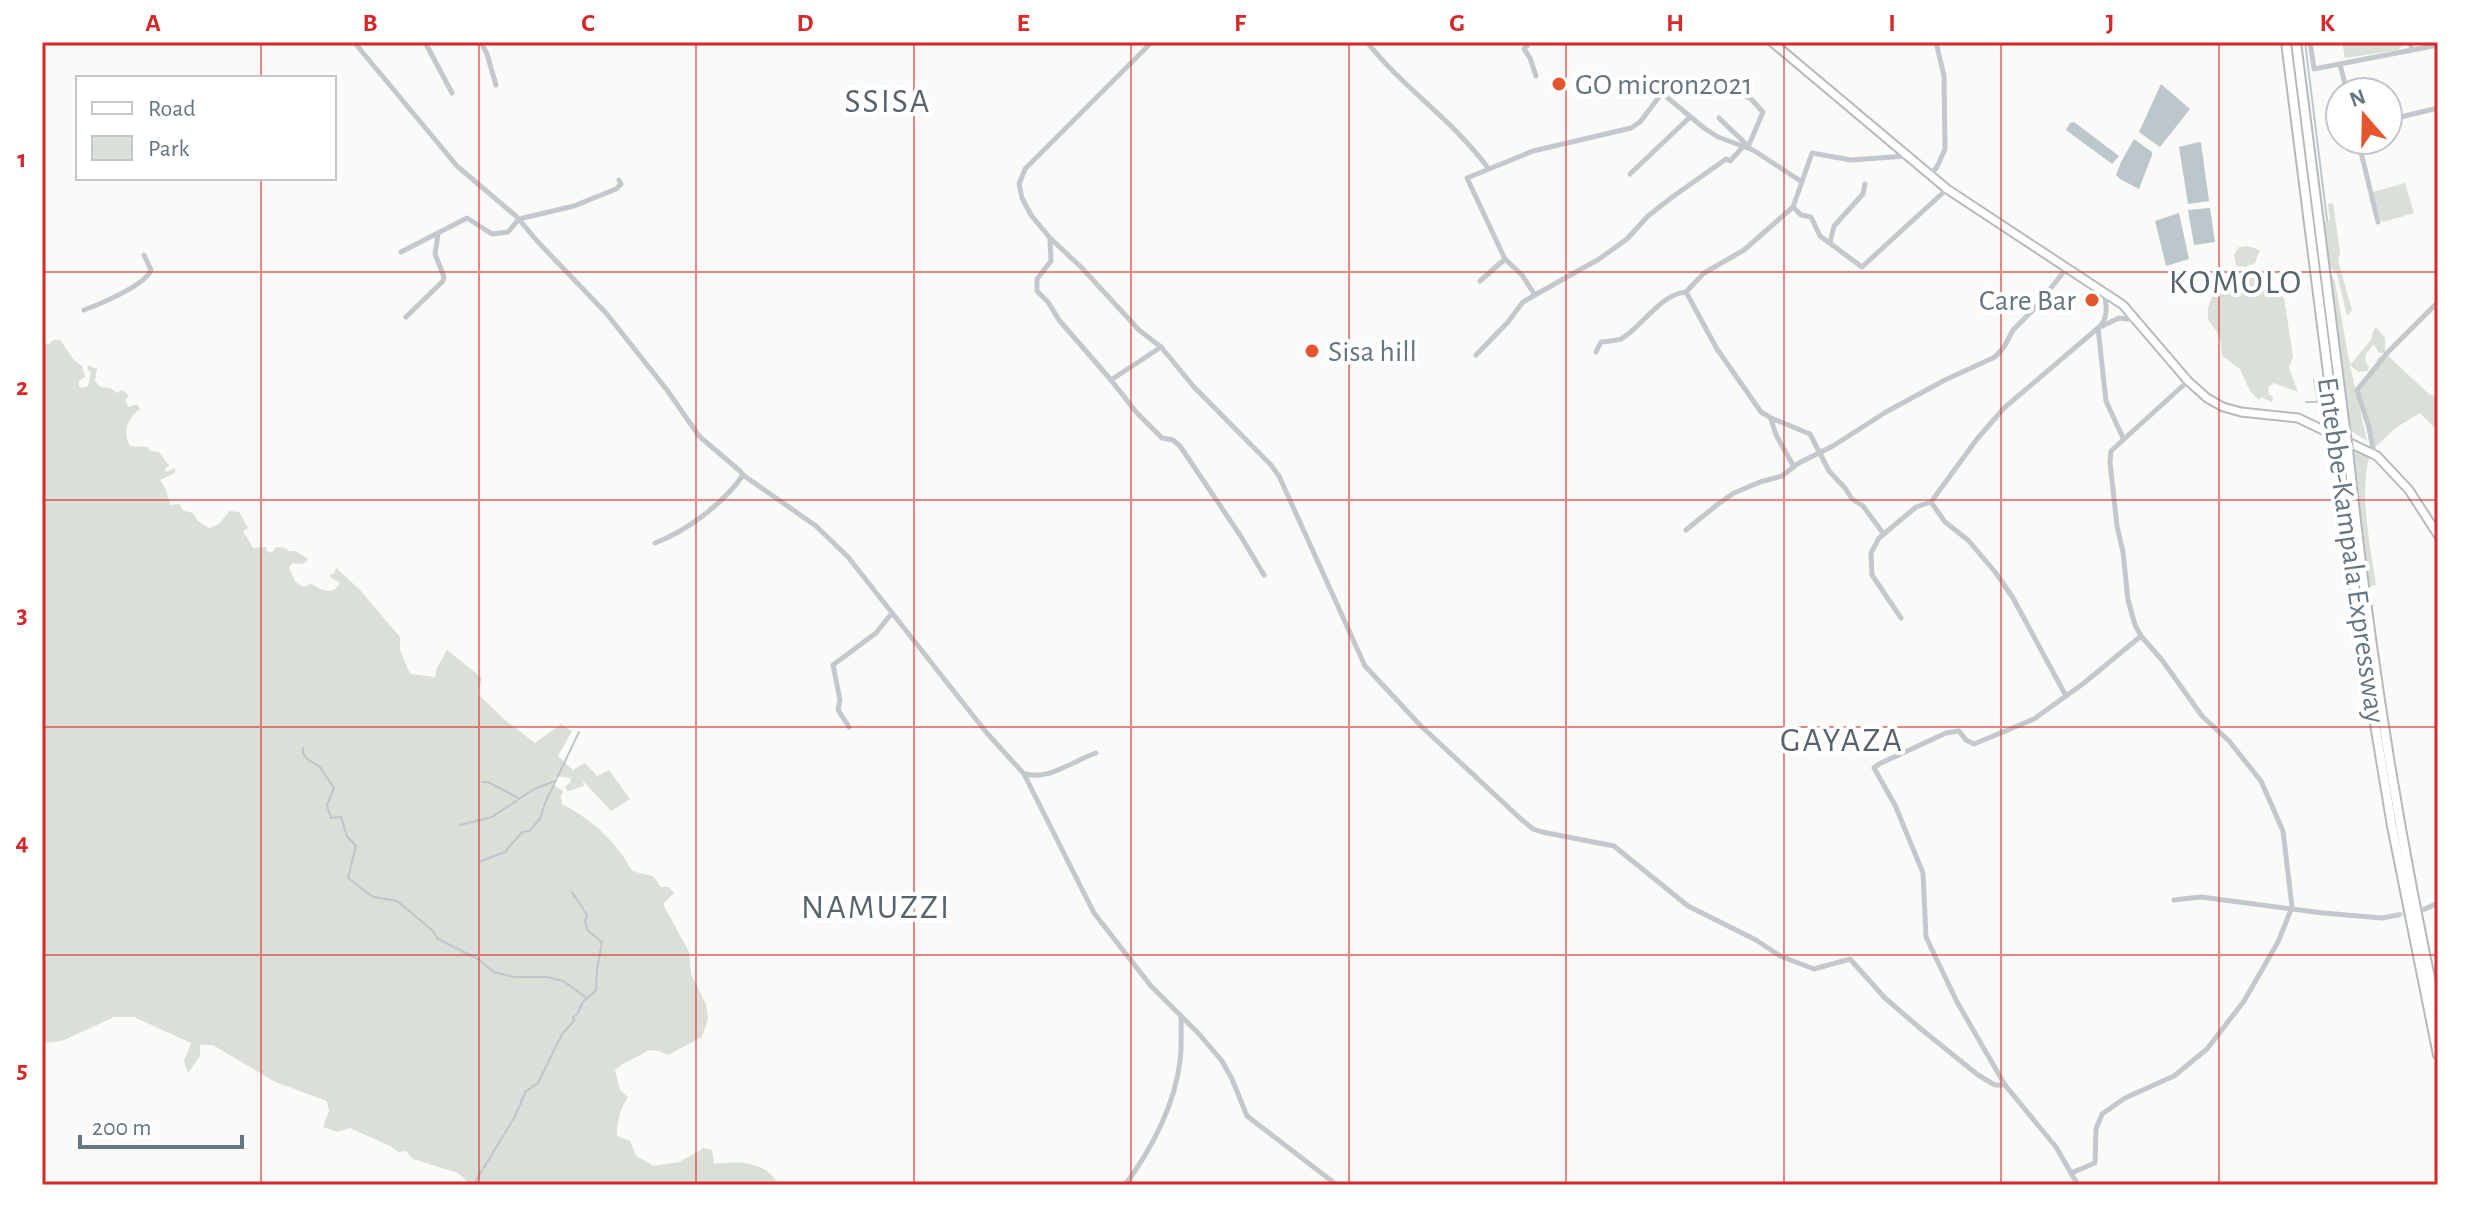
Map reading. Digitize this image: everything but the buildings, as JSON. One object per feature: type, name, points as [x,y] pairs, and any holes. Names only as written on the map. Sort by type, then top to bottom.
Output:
[{"type":"highway","name":"Entebbe-Kampala Expressway","points":[[2286,42],[2339,421],[2348,450],[2381,708],[2418,922],[2438,1015]]},
{"type":"highway","name":"Entebbe-Kampala Expressway","points":[[2296,42],[2360,634],[2389,813],[2438,1055]]},
{"type":"main road","points":[[1772,42],[1947,189],[2123,305],[2188,381],[2207,398],[2223,407],[2252,415],[2298,418],[2374,454],[2409,490],[2438,535]]},
{"type":"street","points":[[354,42],[457,166],[519,219],[606,313],[699,436],[743,475],[828,536],[848,557],[986,732],[1024,774],[1094,913],[1143,977],[1222,1061],[1247,1116],[1337,1185]]},
{"type":"street","points":[[425,42],[452,93]]},
{"type":"street","points":[[481,42],[496,85]]},
{"type":"street","points":[[1152,42],[1025,169],[1019,184],[1022,198],[1050,238],[1145,336],[1161,347],[1194,387],[1271,465],[1279,476],[1365,666],[1421,726],[1533,829],[1614,846],[1688,906],[1756,940],[1780,956],[1814,969],[1850,959],[1885,998],[1921,1029],[1988,1081],[2005,1085]]},
{"type":"street","points":[[1367,42],[1390,70],[1449,124],[1488,168]]},
{"type":"street","points":[[1530,42],[1522,47],[1530,58],[1536,76]]},
{"type":"street","points":[[1930,176],[1945,149],[1944,76],[1936,42]]},
{"type":"street","points":[[2310,42],[2313,69],[2438,45]]},
{"type":"street","points":[[2410,42],[2412,50]]},
{"type":"street","points":[[2340,64],[2343,76]]},
{"type":"street","points":[[1535,295],[1522,275],[1505,259],[1467,178],[1533,151],[1631,128],[1640,122],[1662,93],[1718,137],[1748,148],[1802,182]]},
{"type":"street","points":[[1476,355],[1523,302],[1574,274],[1627,239],[1648,216],[1671,198],[1726,159],[1730,161],[1748,148],[1763,112],[1741,93]]},
{"type":"street","points":[[2404,116],[2438,108]]},
{"type":"street","points":[[1630,174],[1690,117]]},
{"type":"street","points":[[1719,118],[1748,148]]},
{"type":"street","points":[[1596,352],[1601,342],[1621,339],[1653,310],[1678,293],[1686,292],[1704,273],[1744,250],[1793,207],[1815,152],[1851,160],[1906,156]]},
{"type":"street","points":[[2362,156],[2378,222]]},
{"type":"street","points":[[401,252],[467,218],[492,234],[511,230],[519,219],[574,206],[616,189],[621,184],[619,180]]},
{"type":"street","points":[[1830,243],[1834,226],[1863,194],[1865,184]]},
{"type":"street","points":[[1793,207],[1801,215],[1811,217],[1820,236],[1859,267],[1865,266],[1947,189]]},
{"type":"street","points":[[406,317],[443,281],[435,254],[438,233]]},
{"type":"street","points":[[1050,238],[1051,261],[1037,279],[1037,291],[1136,412],[1160,436],[1180,446],[1264,575]]},
{"type":"street","points":[[84,310],[104,303],[147,279],[151,270],[144,255]]},
{"type":"street","points":[[1480,281],[1505,259]]},
{"type":"street","points":[[1686,530],[1734,493],[1782,476],[1914,396],[1995,357],[2013,330],[2067,268]]},
{"type":"street","points":[[1901,618],[1872,575],[1871,553],[1883,533],[1916,507],[1931,502],[1993,419],[2102,324],[2106,312],[2103,290]]},
{"type":"street","points":[[1686,292],[1717,349],[1761,412],[1807,432],[1829,471],[1852,499],[1863,506],[1883,533]]},
{"type":"street","points":[[2374,454],[2358,388],[2388,352],[2438,302]]},
{"type":"street","points":[[2098,328],[2119,318],[2137,320]]},
{"type":"street","points":[[2098,328],[2106,401],[2123,438]]},
{"type":"street","points":[[1111,380],[1161,347]]},
{"type":"street","points":[[2071,1173],[2095,1163],[2096,1129],[2102,1114],[2125,1098],[2174,1076],[2207,1049],[2223,1031],[2278,942],[2292,907],[2283,831],[2261,781],[2229,741],[2202,716],[2169,668],[2141,636],[2128,600],[2111,451],[2188,381]]},
{"type":"street","points":[[1771,418],[1776,435],[1794,467]]},
{"type":"street","points":[[655,543],[699,518],[730,494],[743,475]]},
{"type":"street","points":[[1931,502],[1945,522],[1968,540],[1996,573],[2067,696]]},
{"type":"street","points":[[849,727],[838,710],[840,700],[833,665],[876,633],[892,613]]},
{"type":"street","points":[[2078,1185],[2056,1147],[2005,1085],[1950,989],[1926,937],[1923,873],[1895,805],[1874,768],[1953,731],[1959,731],[1974,744],[2034,719],[2141,636]]},
{"type":"street","points":[[1024,774],[1047,775],[1096,753]]},
{"type":"street","points":[[2174,900],[2201,897],[2323,913],[2382,918],[2398,915]]},
{"type":"street","points":[[2425,909],[2438,903]]},
{"type":"street","points":[[1125,1185],[1152,1147],[1165,1115],[1180,1061],[1181,1017]]},
{"type":"green space","points":[[2342,42],[2403,42],[2403,45],[2398,50],[2345,58]]},
{"type":"green space","points":[[2405,183],[2414,213],[2383,222],[2373,192]]},
{"type":"green space","points":[[2333,203],[2340,253],[2338,261],[2352,310],[2347,316],[2337,274],[2330,267],[2324,226],[2324,221],[2330,220],[2328,204]]},
{"type":"green space","points":[[2239,247],[2260,250],[2255,263],[2236,266],[2234,254]]},
{"type":"green space","points":[[2328,269],[2335,282],[2367,441],[2349,430]]},
{"type":"green space","points":[[2252,276],[2270,284],[2284,298],[2293,356],[2289,368],[2298,392],[2274,383],[2268,387],[2269,395],[2273,396],[2272,402],[2261,397],[2259,400],[2250,391],[2240,369],[2222,356],[2220,337],[2208,319],[2208,308],[2218,280]]},
{"type":"green space","points":[[2377,328],[2385,338],[2385,353],[2379,353],[2374,344],[2366,354],[2368,371],[2358,372],[2350,365]]},
{"type":"green space","points":[[60,340],[82,366],[85,377],[79,381],[79,386],[88,386],[89,365],[97,368],[95,381],[100,387],[117,393],[122,390],[129,396],[125,400],[129,407],[137,404],[140,409],[127,426],[126,435],[130,446],[148,447],[150,451],[159,452],[169,466],[165,468],[166,472],[175,468],[175,473],[160,480],[170,505],[179,504],[209,528],[219,524],[230,511],[239,512],[248,528],[243,531],[253,548],[266,547],[272,553],[276,547],[286,548],[308,559],[303,564],[293,563],[289,567],[295,582],[304,587],[311,584],[331,591],[340,582],[330,575],[336,568],[359,589],[400,637],[400,650],[410,674],[435,677],[447,650],[482,678],[478,694],[535,743],[561,724],[572,731],[558,756],[573,770],[585,763],[597,776],[609,770],[630,799],[611,811],[583,781],[584,786],[568,791],[565,787],[571,782],[570,778],[556,776],[552,784],[563,791],[562,804],[602,832],[619,850],[632,871],[653,876],[661,887],[669,887],[674,893],[663,904],[689,952],[691,974],[706,1004],[708,1019],[702,1037],[668,1055],[648,1050],[615,1070],[620,1090],[628,1097],[620,1115],[617,1136],[630,1141],[636,1156],[654,1166],[679,1162],[704,1148],[712,1150],[714,1164],[750,1164],[766,1171],[782,1185],[471,1185],[458,1173],[413,1159],[406,1151],[399,1152],[350,1128],[338,1132],[323,1127],[329,1111],[327,1101],[275,1082],[213,1045],[200,1045],[200,1056],[188,1073],[184,1061],[191,1043],[134,1017],[114,1017],[62,1041],[42,1043],[42,344]]},
{"type":"green space","points":[[2388,356],[2430,395],[2437,396],[2438,425],[2434,427],[2420,413],[2397,427],[2375,447],[2359,389],[2379,366],[2377,359]]},
{"type":"green space","points":[[2350,450],[2369,459],[2365,488],[2376,585],[2370,586]]},
{"type":"shaded area","points":[[2161,84],[2190,109],[2160,147],[2139,132]]},
{"type":"shaded area","points":[[2074,122],[2119,156],[2112,164],[2066,130]]},
{"type":"shaded area","points":[[2134,139],[2152,152],[2139,189],[2116,175]]},
{"type":"shaded area","points":[[2199,142],[2209,201],[2188,204],[2179,147]]},
{"type":"shaded area","points":[[2210,208],[2215,242],[2194,245],[2188,210]]},
{"type":"shaded area","points":[[2179,213],[2189,259],[2166,266],[2155,221]]},
{"type":"waterway","points":[[2305,42],[2327,220]]},
{"type":"waterway","points":[[2306,402],[2318,402],[2314,380]]},
{"type":"waterway","points":[[481,861],[505,852],[522,832],[529,831],[540,819],[579,732]]},
{"type":"waterway","points":[[303,748],[307,759],[319,766],[334,788],[327,805],[331,818],[341,817],[347,836],[356,846],[348,878],[373,897],[397,901],[432,930],[438,939],[478,959],[494,972],[563,981],[587,998]]},
{"type":"waterway","points":[[460,825],[492,817],[534,789],[555,781]]},
{"type":"waterway","points":[[482,782],[488,782],[518,798]]},
{"type":"waterway","points":[[475,1182],[514,1118],[526,1091],[538,1083],[562,1034],[574,1021],[573,1017],[583,1002],[596,990],[602,942],[588,931],[585,922],[587,915],[572,892]]},
{"type":"tunnel","points":[[2398,915],[2425,909]]},
{"type":"place","name":"GO micron2021","points":[[1559,84]]},
{"type":"place","name":"Care Bar","points":[[2092,300]]},
{"type":"place","name":"Sisa hill","points":[[1312,351]]},
{"type":"district","name":"SSISA","points":[[888,100]]},
{"type":"district","name":"KOMOLO","points":[[2236,281]]},
{"type":"district","name":"GAYAZA","points":[[1842,739]]},
{"type":"district","name":"NAMUZZI","points":[[876,906]]}]
